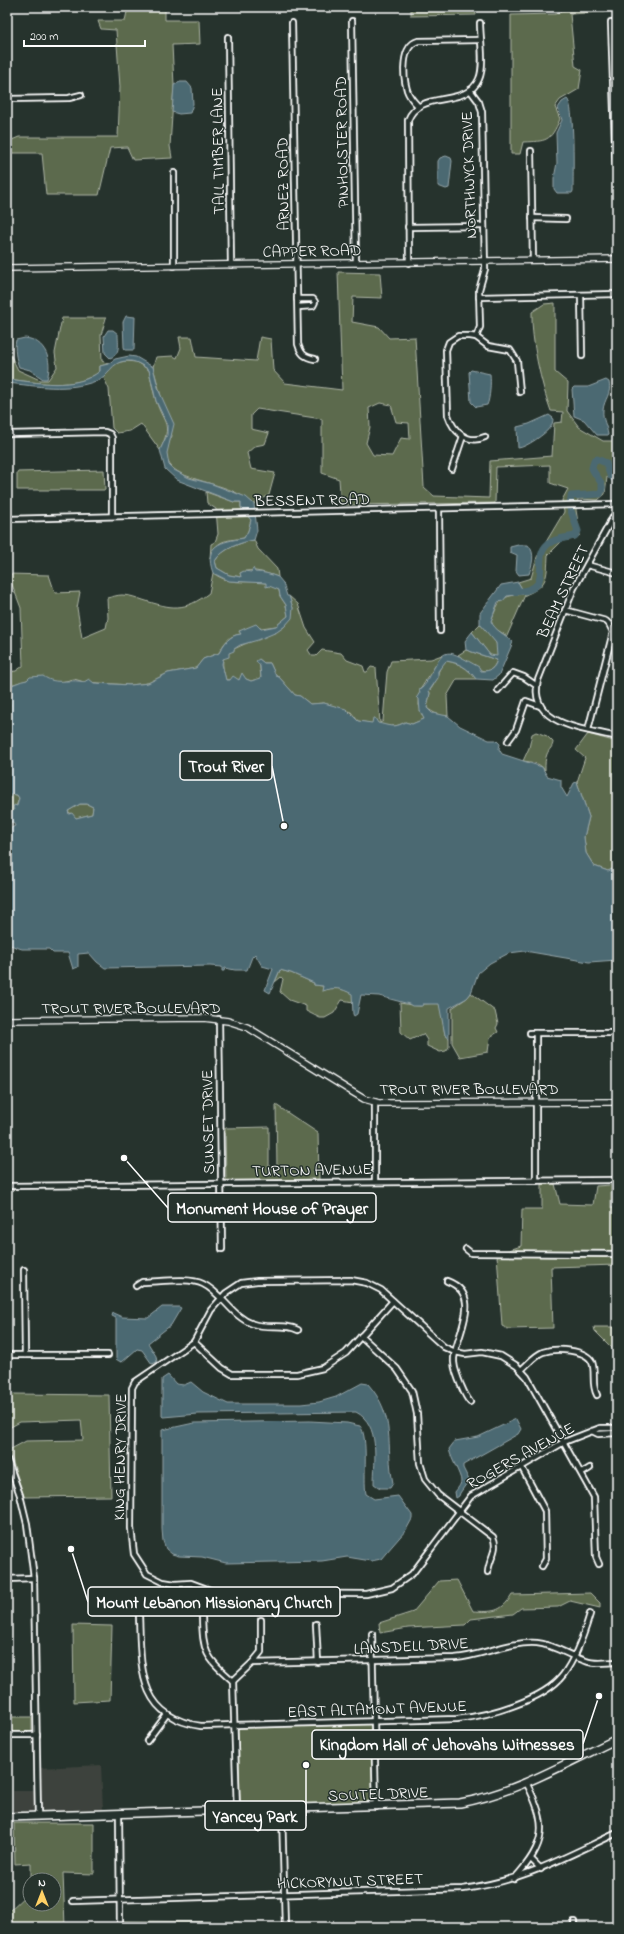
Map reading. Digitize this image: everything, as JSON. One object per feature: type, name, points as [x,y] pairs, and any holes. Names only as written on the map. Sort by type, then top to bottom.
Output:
[{"type":"main road","name":"SOUTEL DRIVE","points":[[7,1817],[282,1810],[460,1803],[487,1798],[526,1782],[617,1738]]},
{"type":"street","name":"PINHOLSTER ROAD","points":[[352,21],[356,263]]},
{"type":"street","name":"ARNEZ ROAD","points":[[292,22],[296,264],[300,350],[306,358],[314,359]]},
{"type":"street","points":[[611,22],[617,202]]},
{"type":"street","points":[[409,262],[407,127],[410,115],[418,106],[428,102],[460,95],[470,90],[475,84],[480,73],[480,23]]},
{"type":"street","name":"TALL TIMBER LANE","points":[[228,37],[231,265]]},
{"type":"street","points":[[418,106],[409,94],[406,84],[405,54],[409,46],[418,41],[480,40]]},
{"type":"street","name":"NORTHWYCK DRIVE","points":[[470,90],[478,102],[482,112],[484,274],[480,285],[479,297],[480,327],[476,337]]},
{"type":"street","points":[[7,99],[69,98],[81,95]]},
{"type":"street","points":[[531,151],[533,260]]},
{"type":"street","points":[[174,173],[174,266]]},
{"type":"street","points":[[532,218],[566,219]]},
{"type":"street","points":[[408,227],[484,226]]},
{"type":"street","name":"CAPPER ROAD","points":[[7,268],[617,259]]},
{"type":"street","points":[[479,297],[617,294]]},
{"type":"street","points":[[581,295],[582,356]]},
{"type":"street","points":[[297,299],[312,299],[315,302],[313,306],[298,307]]},
{"type":"street","points":[[485,437],[473,439],[463,436],[453,428],[448,415],[446,346],[452,338],[458,336],[476,337],[488,346],[505,348],[514,354],[517,361],[520,392]]},
{"type":"street","points":[[7,434],[105,432],[110,434],[112,438],[112,516]]},
{"type":"street","points":[[452,469],[463,436]]},
{"type":"street","name":"BESSENT ROAD","points":[[7,519],[439,509],[563,504],[617,504]]},
{"type":"street","points":[[439,509],[440,631]]},
{"type":"street","name":"BEAM STREET","points":[[537,686],[574,588],[617,510]]},
{"type":"street","points":[[610,522],[617,524]]},
{"type":"street","points":[[587,565],[617,573]]},
{"type":"street","points":[[565,610],[606,621],[613,632],[588,730]]},
{"type":"street","points":[[498,690],[513,673],[524,677],[537,686],[537,697],[540,706]]},
{"type":"street","points":[[508,741],[516,730],[526,701],[540,706],[554,720],[617,737]]},
{"type":"street","name":"TROUT RIVER BOULEVARD","points":[[7,1020],[219,1019],[239,1024],[258,1032],[349,1090],[375,1102],[396,1104],[617,1102]]},
{"type":"street","name":"SUNSET DRIVE","points":[[219,1019],[222,1249]]},
{"type":"street","points":[[530,1033],[617,1033]]},
{"type":"street","points":[[536,1033],[536,1181]]},
{"type":"street","points":[[375,1102],[375,1182]]},
{"type":"street","name":"TURTON AVENUE","points":[[7,1186],[617,1180]]},
{"type":"street","points":[[466,1250],[470,1253],[617,1254]]},
{"type":"street","points":[[24,1270],[25,1355]]},
{"type":"street","points":[[393,1301],[346,1353],[332,1364],[314,1372],[297,1374],[232,1374],[222,1368],[194,1342],[211,1310],[220,1298],[233,1287],[250,1281],[351,1280],[374,1286],[393,1301],[444,1347],[455,1352],[465,1354],[490,1353],[510,1360],[521,1370],[582,1473],[594,1497],[596,1557],[599,1564]]},
{"type":"street","points":[[448,1281],[460,1289],[467,1302],[466,1314],[455,1352],[455,1368],[466,1397],[470,1402]]},
{"type":"street","points":[[136,1286],[142,1282],[194,1282],[204,1284],[241,1318],[252,1324],[267,1327],[293,1327],[298,1330]]},
{"type":"street","points":[[361,1336],[406,1379],[416,1401],[419,1456],[422,1471],[431,1488],[458,1511],[493,1537],[495,1551],[489,1563],[488,1572]]},
{"type":"street","name":"KING HENRY DRIVE","points":[[134,1554],[131,1528],[132,1388],[135,1382],[173,1358],[194,1342]]},
{"type":"street","points":[[521,1370],[542,1352],[581,1352],[590,1358],[592,1362],[594,1388],[597,1395]]},
{"type":"street","points":[[7,1355],[108,1354]]},
{"type":"street","name":"ROGERS AVENUE","points":[[134,1554],[147,1574],[163,1582],[175,1584],[190,1583],[218,1592],[373,1594],[392,1588],[412,1574],[458,1511],[475,1493],[564,1442],[600,1428],[617,1428]]},
{"type":"street","name":"ROGERS AVENUE","points":[[592,1432],[598,1434],[617,1433]]},
{"type":"street","points":[[7,1459],[20,1495],[27,1524],[34,1578],[38,1816]]},
{"type":"street","points":[[521,1466],[545,1511],[546,1559],[542,1566]]},
{"type":"street","points":[[582,1473],[590,1468]]},
{"type":"street","points":[[7,1579],[34,1578]]},
{"type":"street","name":"EAST ALTAMONT AVENUE","points":[[167,1714],[180,1721],[194,1725],[235,1726],[457,1719],[499,1711],[554,1684],[564,1674],[574,1656],[590,1614]]},
{"type":"street","points":[[139,1615],[141,1666],[144,1683],[153,1699],[167,1714],[147,1741]]},
{"type":"street","points":[[202,1616],[205,1651],[210,1659],[233,1681],[237,1811]]},
{"type":"street","points":[[233,1681],[261,1652],[261,1620]]},
{"type":"street","points":[[316,1624],[318,1662]]},
{"type":"street","points":[[372,1634],[376,1807]]},
{"type":"street","name":"LANSDELL DRIVE","points":[[252,1663],[467,1658],[525,1643],[544,1644],[590,1662],[617,1662]]},
{"type":"street","points":[[7,1735],[37,1735]]},
{"type":"street","points":[[514,1878],[531,1859],[540,1838],[540,1818],[535,1799],[526,1782]]},
{"type":"street","points":[[282,1810],[285,1927]]},
{"type":"street","points":[[119,1814],[121,1899],[120,1927]]},
{"type":"street","name":"HICKORYNUT STREET","points":[[73,1901],[463,1889],[491,1885],[541,1869],[617,1833]]},
{"type":"street","points":[[531,1859],[541,1869]]},
{"type":"shaded area","points":[[101,1765],[103,1810],[13,1813],[13,1791],[39,1791],[39,1768]]},
{"type":"green space","points":[[128,7],[165,7],[165,20],[199,20],[200,44],[172,45],[174,85],[170,146],[172,158],[133,160],[127,147],[110,148],[99,195],[46,195],[42,153],[7,153],[7,142],[19,137],[118,137],[120,87],[116,30],[101,29],[98,21],[125,21]]},
{"type":"green space","points":[[411,7],[475,7],[476,15],[411,16]]},
{"type":"green space","points":[[571,7],[617,7],[617,11],[570,14],[575,66],[582,70],[579,89],[560,100],[555,107],[560,119],[553,132],[547,139],[523,142],[520,154],[511,154],[511,15],[555,14]]},
{"type":"green space","points":[[338,272],[380,273],[382,298],[353,297],[352,322],[379,327],[389,338],[415,337],[424,487],[434,496],[489,498],[490,461],[552,456],[554,423],[562,422],[563,412],[551,411],[547,400],[535,349],[532,312],[544,304],[555,303],[555,372],[568,383],[567,411],[579,427],[603,441],[617,441],[617,483],[607,477],[605,494],[598,500],[578,499],[576,510],[580,535],[575,539],[562,541],[548,555],[545,580],[533,592],[525,595],[507,636],[494,628],[491,621],[497,607],[506,597],[525,594],[518,582],[531,578],[537,557],[564,512],[562,500],[568,489],[550,483],[550,465],[496,467],[495,503],[341,505],[339,479],[322,473],[322,419],[257,409],[251,415],[251,429],[269,433],[265,444],[255,446],[247,453],[251,469],[275,473],[269,495],[254,504],[229,489],[183,475],[170,464],[167,457],[167,448],[172,436],[153,367],[156,357],[173,356],[177,358],[181,348],[179,337],[192,337],[196,357],[256,361],[260,337],[271,339],[273,370],[285,383],[342,390]],"holes":[[[380,403],[391,405],[396,422],[409,423],[410,439],[401,438],[392,456],[373,455],[366,443],[370,427],[369,408]]]},
{"type":"green space","points":[[62,318],[106,318],[101,335],[102,361],[108,364],[100,366],[100,371],[90,377],[67,383],[55,384],[7,379],[7,326],[9,327],[10,354],[18,370],[40,380],[48,380],[57,367],[55,353]]},
{"type":"green space","points":[[126,361],[136,362],[149,370],[156,401],[167,429],[160,450],[141,424],[130,431],[117,433],[112,428],[109,389],[103,376],[116,363]]},
{"type":"green space","points":[[104,470],[105,490],[17,490],[17,472]]},
{"type":"green space","points":[[206,492],[234,502],[241,502],[241,508],[251,520],[244,538],[218,544],[212,552],[210,559],[211,544],[215,542],[218,534],[216,509],[207,503]]},
{"type":"green space","points":[[254,540],[258,549],[277,569],[278,577],[254,571],[244,571],[240,573],[242,577],[229,575],[217,568],[215,561],[222,553],[238,544]]},
{"type":"green space","points":[[213,573],[227,580],[239,582],[258,582],[267,584],[279,590],[280,596],[286,605],[288,616],[276,626],[239,631],[241,634],[233,636],[227,640],[219,653],[203,659],[196,668],[168,673],[148,683],[130,685],[84,682],[74,679],[61,682],[27,680],[7,686],[7,672],[16,671],[23,666],[21,608],[8,574],[49,575],[55,593],[80,592],[77,608],[82,638],[106,628],[108,618],[107,598],[125,595],[170,607],[185,606],[209,593]]},
{"type":"green space","points":[[289,596],[298,604],[306,628],[315,642],[308,650],[312,656],[316,656],[322,650],[341,653],[347,660],[363,666],[365,672],[367,672],[371,667],[376,668],[380,723],[383,721],[387,672],[391,661],[431,659],[442,655],[420,690],[419,705],[424,719],[412,724],[405,722],[400,725],[382,726],[358,721],[351,712],[324,703],[310,704],[300,696],[295,695],[279,677],[276,676],[270,663],[264,663],[259,659],[261,678],[251,681],[246,679],[226,680],[223,670],[223,660],[226,655],[240,646],[278,631],[284,627],[293,608]]},
{"type":"green space","points":[[480,624],[496,643],[498,648],[497,657],[490,655],[472,632]]},
{"type":"green space","points":[[466,650],[497,660],[494,667],[485,671],[474,667],[458,655]]},
{"type":"green space","points":[[446,661],[463,667],[476,679],[457,679],[447,696],[448,716],[437,714],[427,708],[430,693],[429,691],[434,684],[440,668]]},
{"type":"green space","points":[[536,732],[547,736],[553,742],[546,756],[545,770],[538,764],[523,761],[529,748],[532,734]]},
{"type":"green space","points":[[588,734],[617,742],[617,867],[608,871],[594,866],[586,853],[584,837],[589,817],[577,782],[585,758],[576,750]]},
{"type":"green space","points":[[11,794],[17,795],[19,798],[15,810],[7,820],[7,800]]},
{"type":"green space","points":[[80,804],[87,804],[93,807],[92,814],[76,818],[68,811]]},
{"type":"green space","points":[[280,970],[314,983],[314,985],[323,986],[323,991],[334,988],[349,992],[353,994],[353,1002],[342,1000],[334,1013],[325,1018],[320,1018],[306,1011],[306,1006],[289,1000],[280,992],[283,979],[281,977],[275,982]]},
{"type":"green space","points":[[471,993],[495,1011],[498,1024],[496,1028],[498,1032],[490,1037],[488,1052],[460,1057],[452,1043],[452,1008],[467,998]]},
{"type":"green space","points":[[400,1003],[421,1006],[423,1004],[440,1003],[445,1035],[449,1038],[449,1047],[446,1051],[440,1052],[427,1046],[427,1040],[423,1034],[410,1040],[401,1032]]},
{"type":"green space","points":[[276,1105],[318,1133],[319,1179],[226,1181],[225,1128],[269,1127],[269,1168],[277,1168]]},
{"type":"green space","points":[[542,1184],[555,1184],[560,1204],[593,1205],[596,1186],[611,1185],[611,1208],[617,1208],[617,1265],[551,1267],[553,1328],[508,1329],[502,1326],[497,1254],[521,1246],[522,1209],[542,1209]]},
{"type":"green space","points":[[594,1327],[617,1327],[617,1372],[612,1348],[595,1331]]},
{"type":"green space","points":[[14,1394],[109,1395],[111,1496],[24,1497],[9,1450],[26,1441],[83,1440],[81,1420],[20,1422],[7,1429],[7,1398]]},
{"type":"green space","points":[[457,1580],[473,1611],[496,1610],[504,1605],[512,1595],[590,1593],[600,1603],[600,1608],[570,1601],[558,1607],[521,1608],[513,1614],[471,1619],[465,1625],[408,1628],[380,1633],[379,1623],[413,1612],[439,1581]]},
{"type":"green space","points":[[73,1625],[112,1626],[110,1700],[74,1702]]},
{"type":"green space","points":[[7,1717],[32,1717],[32,1732],[7,1732]]},
{"type":"green space","points":[[372,1724],[373,1803],[240,1806],[238,1728]]},
{"type":"green space","points":[[14,1823],[94,1823],[94,1874],[63,1873],[65,1927],[7,1927],[7,1913],[22,1899],[22,1912],[62,1912],[62,1872],[31,1872],[31,1863],[15,1864]]},
{"type":"green space","points":[[124,1921],[239,1922],[240,1927],[124,1927]]},
{"type":"water","points":[[180,82],[187,82],[192,88],[193,104],[190,113],[179,114],[172,112],[174,85]]},
{"type":"water","points":[[567,99],[570,104],[572,127],[573,191],[572,193],[557,193],[554,189],[554,178],[557,163],[556,133],[562,120],[558,108],[562,102]]},
{"type":"water","points":[[446,156],[451,158],[452,161],[449,188],[446,189],[438,186],[438,161],[440,158]]},
{"type":"water","points":[[126,316],[135,317],[134,350],[125,350],[124,347],[123,322]]},
{"type":"water","points":[[108,330],[113,330],[118,334],[116,354],[110,358],[105,353],[104,336]]},
{"type":"water","points":[[25,338],[38,343],[46,352],[49,365],[47,379],[43,379],[30,370],[19,367],[15,347],[16,340]]},
{"type":"water","points":[[129,356],[136,357],[153,367],[159,391],[174,424],[167,453],[169,465],[174,470],[189,478],[212,484],[246,497],[254,504],[257,530],[254,540],[238,544],[222,553],[215,561],[217,568],[229,575],[241,577],[240,573],[244,571],[251,572],[253,568],[255,572],[267,573],[278,577],[283,583],[287,596],[289,596],[293,608],[292,618],[277,632],[258,640],[240,645],[234,649],[234,651],[229,653],[229,657],[223,659],[222,664],[226,680],[230,680],[233,676],[239,680],[242,673],[246,679],[251,681],[261,678],[260,666],[256,661],[259,659],[264,663],[270,663],[276,676],[279,677],[295,695],[300,696],[310,704],[324,703],[346,709],[358,721],[372,723],[373,718],[375,718],[378,723],[394,726],[405,722],[412,724],[424,719],[420,711],[419,699],[417,697],[420,692],[419,689],[422,688],[427,682],[425,680],[428,680],[438,660],[443,655],[448,653],[460,656],[479,667],[481,671],[490,670],[495,666],[497,660],[466,650],[465,641],[472,632],[490,655],[497,656],[496,643],[480,624],[480,613],[501,585],[518,582],[525,594],[507,596],[503,601],[498,602],[491,621],[498,630],[513,642],[499,675],[493,680],[476,679],[463,667],[446,661],[438,671],[438,678],[429,691],[430,693],[427,708],[432,713],[448,716],[460,726],[489,740],[496,740],[500,744],[499,749],[502,754],[542,767],[547,776],[561,780],[561,787],[567,797],[574,783],[577,782],[589,817],[584,837],[586,853],[594,866],[608,871],[617,867],[617,960],[589,962],[525,951],[509,953],[490,963],[478,973],[471,993],[467,998],[449,1008],[449,1038],[445,1035],[439,1004],[412,1006],[379,996],[361,995],[357,1014],[354,1016],[352,994],[344,990],[337,989],[322,991],[323,986],[314,985],[314,983],[280,970],[270,993],[265,990],[273,969],[262,966],[255,954],[252,957],[247,970],[225,968],[224,971],[222,971],[222,967],[210,966],[105,968],[89,953],[78,954],[78,967],[73,969],[68,953],[53,953],[49,949],[22,949],[7,944],[7,833],[8,830],[15,826],[13,822],[11,822],[7,827],[7,820],[10,817],[10,813],[14,810],[14,805],[17,806],[19,798],[17,795],[11,794],[10,799],[7,800],[7,705],[11,705],[7,701],[7,686],[27,680],[30,677],[43,676],[53,681],[84,682],[89,679],[94,683],[130,685],[148,683],[168,673],[196,668],[203,659],[219,653],[230,638],[241,634],[239,631],[256,624],[261,629],[276,626],[288,616],[286,605],[280,596],[279,590],[269,586],[266,587],[266,583],[229,581],[213,573],[210,556],[212,550],[221,543],[244,538],[251,520],[241,507],[241,502],[234,502],[177,480],[165,469],[160,450],[167,435],[167,424],[156,401],[149,370],[135,362],[126,361],[114,366],[100,379],[85,384],[63,387],[41,387],[7,383],[7,379],[55,384],[79,381],[100,371],[100,366],[108,364],[115,359]],"holes":[[[80,804],[87,804],[93,807],[92,814],[76,818],[72,813],[69,814],[68,811]]]},
{"type":"water","points":[[471,370],[490,374],[490,390],[487,405],[476,407],[471,402],[469,372]]},
{"type":"water","points":[[606,380],[609,382],[610,386],[603,413],[608,435],[597,435],[584,420],[574,416],[572,389],[574,387],[588,387]]},
{"type":"water","points":[[549,415],[553,419],[548,430],[530,443],[518,448],[517,427],[529,424]]},
{"type":"water","points":[[528,545],[532,552],[533,559],[529,574],[519,575],[516,571],[517,555],[510,552],[510,547]]},
{"type":"water","points":[[162,1307],[181,1308],[171,1325],[148,1343],[156,1356],[157,1362],[152,1364],[142,1350],[137,1349],[122,1362],[116,1359],[116,1318],[112,1316],[113,1313],[122,1317],[148,1318]]},
{"type":"water","points":[[168,1375],[176,1384],[184,1385],[191,1382],[203,1392],[228,1404],[301,1404],[319,1402],[336,1397],[362,1383],[368,1384],[377,1396],[387,1420],[393,1483],[390,1488],[380,1488],[374,1484],[375,1454],[373,1434],[364,1418],[356,1412],[198,1414],[163,1417],[162,1379]]},
{"type":"water","points":[[516,1419],[521,1429],[518,1434],[463,1465],[469,1480],[459,1496],[456,1498],[455,1492],[461,1481],[449,1449],[455,1441],[478,1437]]},
{"type":"water","points":[[310,1421],[347,1423],[360,1426],[363,1431],[365,1448],[366,1494],[374,1499],[398,1496],[412,1515],[412,1519],[406,1530],[381,1559],[371,1561],[347,1557],[322,1561],[226,1563],[202,1557],[179,1556],[172,1554],[166,1549],[163,1541],[162,1529],[162,1430],[194,1423]]},
{"type":"waterway","points":[[515,592],[528,590],[536,586],[539,580],[541,558],[543,551],[548,544],[558,539],[575,536],[578,531],[570,508],[571,496],[600,494],[602,487],[592,468],[594,460],[597,459],[606,463],[610,475],[617,481]]},
{"type":"place","name":"Trout River","points":[[284,826]]},
{"type":"place","name":"Monument House of Prayer","points":[[124,1158]]},
{"type":"place","name":"Mount Lebanon Missionary Church","points":[[71,1549]]},
{"type":"place","name":"Kingdom Hall of Jehovahs Witnesses","points":[[599,1696]]},
{"type":"place","name":"Yancey Park","points":[[306,1765]]}]
